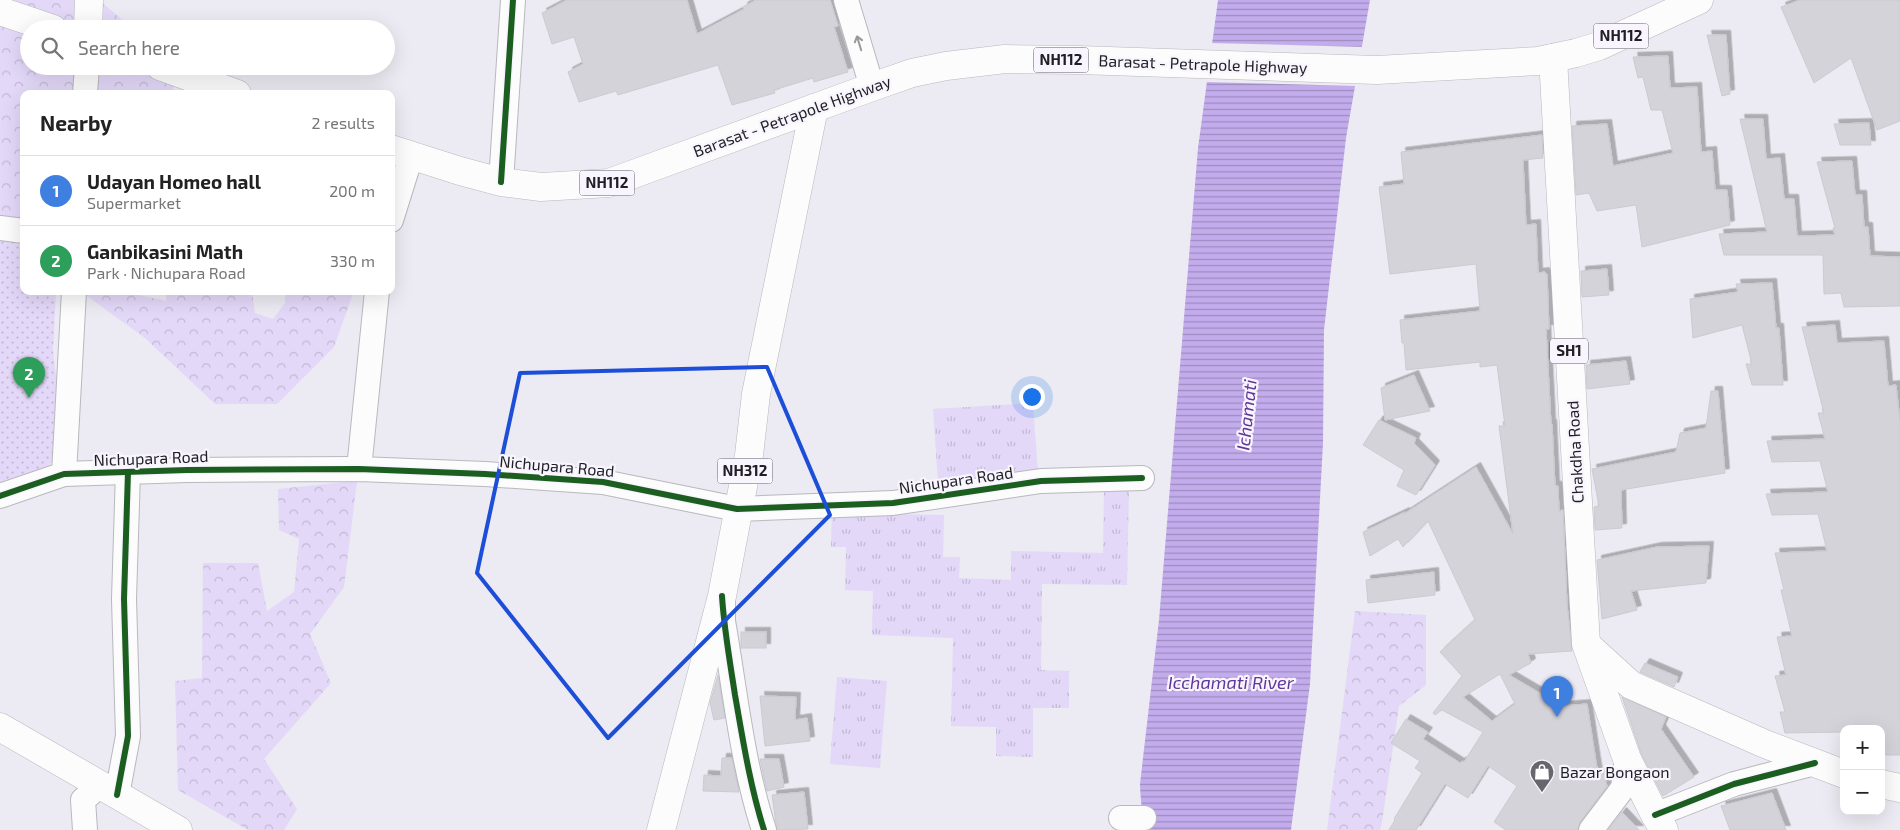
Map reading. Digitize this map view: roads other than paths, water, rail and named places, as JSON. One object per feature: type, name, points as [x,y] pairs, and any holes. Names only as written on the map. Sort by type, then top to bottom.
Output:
[{"type":"main road","points":[[88,20],[89,0]]},
{"type":"main road","name":"Barasat - Petrapole Highway","points":[[401,153],[501,182],[541,187],[609,183],[872,87],[912,74],[946,66],[1005,59],[1377,70],[1553,58],[1599,46],[1699,0]]},
{"type":"main road","points":[[0,11],[26,20]]},
{"type":"main road","name":"Chakdha Road","points":[[1553,58],[1586,644],[1627,759],[1659,823]]},
{"type":"main road","points":[[185,75],[226,90]]},
{"type":"main road","name":"NH312","points":[[661,830],[722,596],[748,455],[756,394],[814,108]]},
{"type":"main road","points":[[1586,644],[1631,685],[1765,744],[1840,772]]},
{"type":"main road","points":[[0,727],[178,830]]},
{"type":"main road","points":[[1885,785],[1900,788]]},
{"type":"street","points":[[501,182],[513,0]]},
{"type":"street","points":[[846,0],[872,87]]},
{"type":"street","points":[[85,90],[86,75]]},
{"type":"street","points":[[395,193],[401,153]]},
{"type":"street","points":[[0,228],[20,230]]},
{"type":"street","points":[[64,474],[74,295]]},
{"type":"street","points":[[359,469],[377,295]]},
{"type":"street","name":"Nichupara Road","points":[[0,496],[64,474],[359,469],[485,474],[602,482],[737,509],[892,502],[1041,481],[1142,478]]},
{"type":"street","points":[[85,830],[82,800],[108,790],[128,736],[124,598],[128,472]]},
{"type":"street","points":[[722,596],[723,621],[740,727],[756,806],[764,830]]},
{"type":"street","points":[[1591,830],[1623,788],[1627,759]]},
{"type":"street","points":[[1659,823],[1734,784],[1815,763]]},
{"type":"water","name":"Icchamati River","points":[[1218,0],[1370,0],[1346,138],[1324,330],[1323,443],[1310,684],[1291,830],[1135,830],[1142,824],[1140,784],[1159,620],[1198,148]]},
{"type":"place","name":"Ganbikasini Math","points":[[29,398]]},
{"type":"place","name":"Udayan Homeo hall","points":[[1557,717]]},
{"type":"place","name":"Bazar Bongaon","points":[[1542,793]]},
{"type":"water label","name":"Ichamati","points":[[1247,415]]}]
